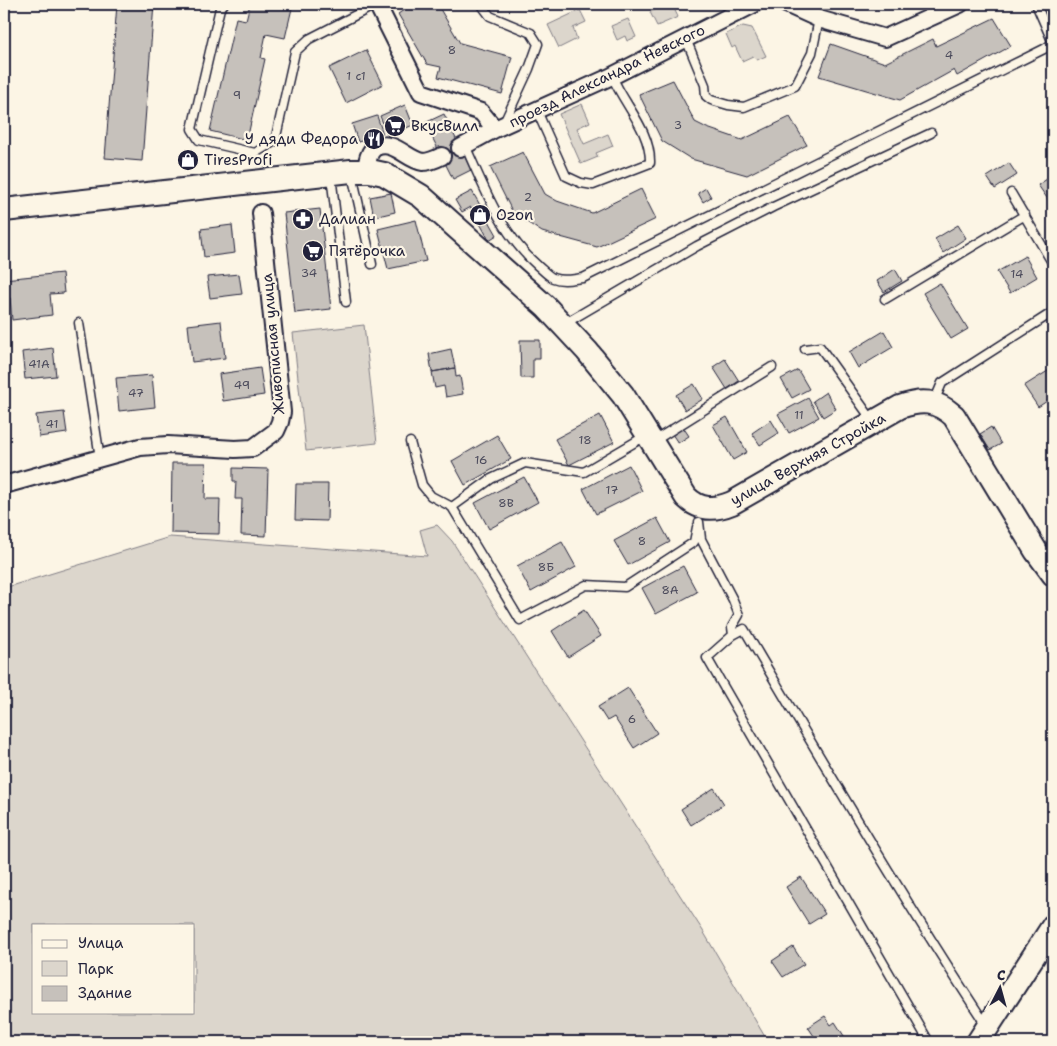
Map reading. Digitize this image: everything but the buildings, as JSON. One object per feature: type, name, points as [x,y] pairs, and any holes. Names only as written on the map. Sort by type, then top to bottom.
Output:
[{"type":"street","points":[[377,4],[420,92],[481,112],[499,127]]},
{"type":"street","name":"проезд Александра Невского","points":[[463,146],[499,127],[612,76],[754,4]]},
{"type":"street","points":[[786,4],[820,19],[884,38],[949,6]]},
{"type":"street","points":[[350,172],[373,149],[380,146],[387,145],[396,148],[424,162],[442,156]]},
{"type":"street","points":[[4,210],[289,177],[350,172],[384,174],[421,196],[546,307],[587,351],[623,395],[686,497],[700,515]]},
{"type":"street","name":"Живописная улица","points":[[4,485],[140,447],[168,445],[234,450],[253,448],[276,431],[282,412],[261,212]]},
{"type":"street","name":"улица Верхняя Стройка","points":[[700,515],[732,503],[900,407],[913,402],[934,402]]},
{"type":"street","points":[[934,402],[944,407],[954,416],[1036,551],[1053,574]]},
{"type":"street","points":[[983,1034],[1053,926]]},
{"type":"lane","points":[[224,4],[220,8],[192,129],[200,140],[255,153],[275,140],[296,52],[308,39],[377,4]]},
{"type":"lane","points":[[481,4],[490,16],[531,33],[538,44],[529,69],[499,127]]},
{"type":"lane","points":[[463,146],[511,238],[552,278],[565,281],[584,278],[1044,49],[1053,43],[1036,4]]},
{"type":"lane","points":[[686,39],[705,85],[706,96],[728,105],[744,107],[795,86],[812,53],[820,19]]},
{"type":"lane","points":[[537,111],[566,176],[581,183],[593,185],[650,163],[650,150],[643,131],[612,76]]},
{"type":"lane","points":[[562,325],[706,242],[773,207],[931,132]]},
{"type":"lane","points":[[350,172],[372,264]]},
{"type":"lane","points":[[346,302],[350,172]]},
{"type":"lane","points":[[1011,193],[1053,264]]},
{"type":"lane","points":[[885,299],[1025,216]]},
{"type":"lane","points":[[934,402],[942,383],[1053,312]]},
{"type":"lane","points":[[79,323],[100,458]]},
{"type":"lane","points":[[805,349],[820,347],[873,422]]},
{"type":"lane","points":[[452,507],[492,479],[525,464],[584,472],[650,438],[772,367]]},
{"type":"lane","points":[[410,442],[422,484],[431,496],[452,507],[520,620],[586,585],[625,587],[694,542],[700,515]]},
{"type":"lane","points":[[700,515],[701,539],[739,615],[732,627],[733,635]]},
{"type":"lane","points":[[929,1042],[707,658],[733,635],[744,629],[983,1034]]},
{"type":"green space","points":[[672,4],[678,17],[657,26],[650,12]]},
{"type":"green space","points":[[580,10],[586,22],[573,28],[577,39],[559,48],[548,25]]},
{"type":"green space","points":[[628,19],[636,37],[627,41],[625,36],[617,40],[611,26]]},
{"type":"green space","points":[[743,26],[752,28],[766,56],[757,60],[753,56],[742,61],[735,46],[732,48],[726,34]]},
{"type":"green space","points":[[582,104],[590,122],[577,128],[584,144],[608,134],[613,146],[596,153],[598,157],[581,164],[559,114]]},
{"type":"green space","points":[[364,325],[377,443],[306,451],[293,333]]},
{"type":"green space","points":[[437,525],[452,541],[703,931],[768,1042],[4,1042],[4,588],[170,537],[427,556],[420,530]]},
{"type":"place","name":"ВкусВилл","points":[[395,126]]},
{"type":"place","name":"У дяди Федора","points":[[374,139]]},
{"type":"place","name":"TiresProfi","points":[[188,160]]},
{"type":"place","name":"Ozon","points":[[480,215]]},
{"type":"place","name":"Далиан","points":[[303,219]]},
{"type":"place","name":"Пятёрочка","points":[[313,251]]}]
